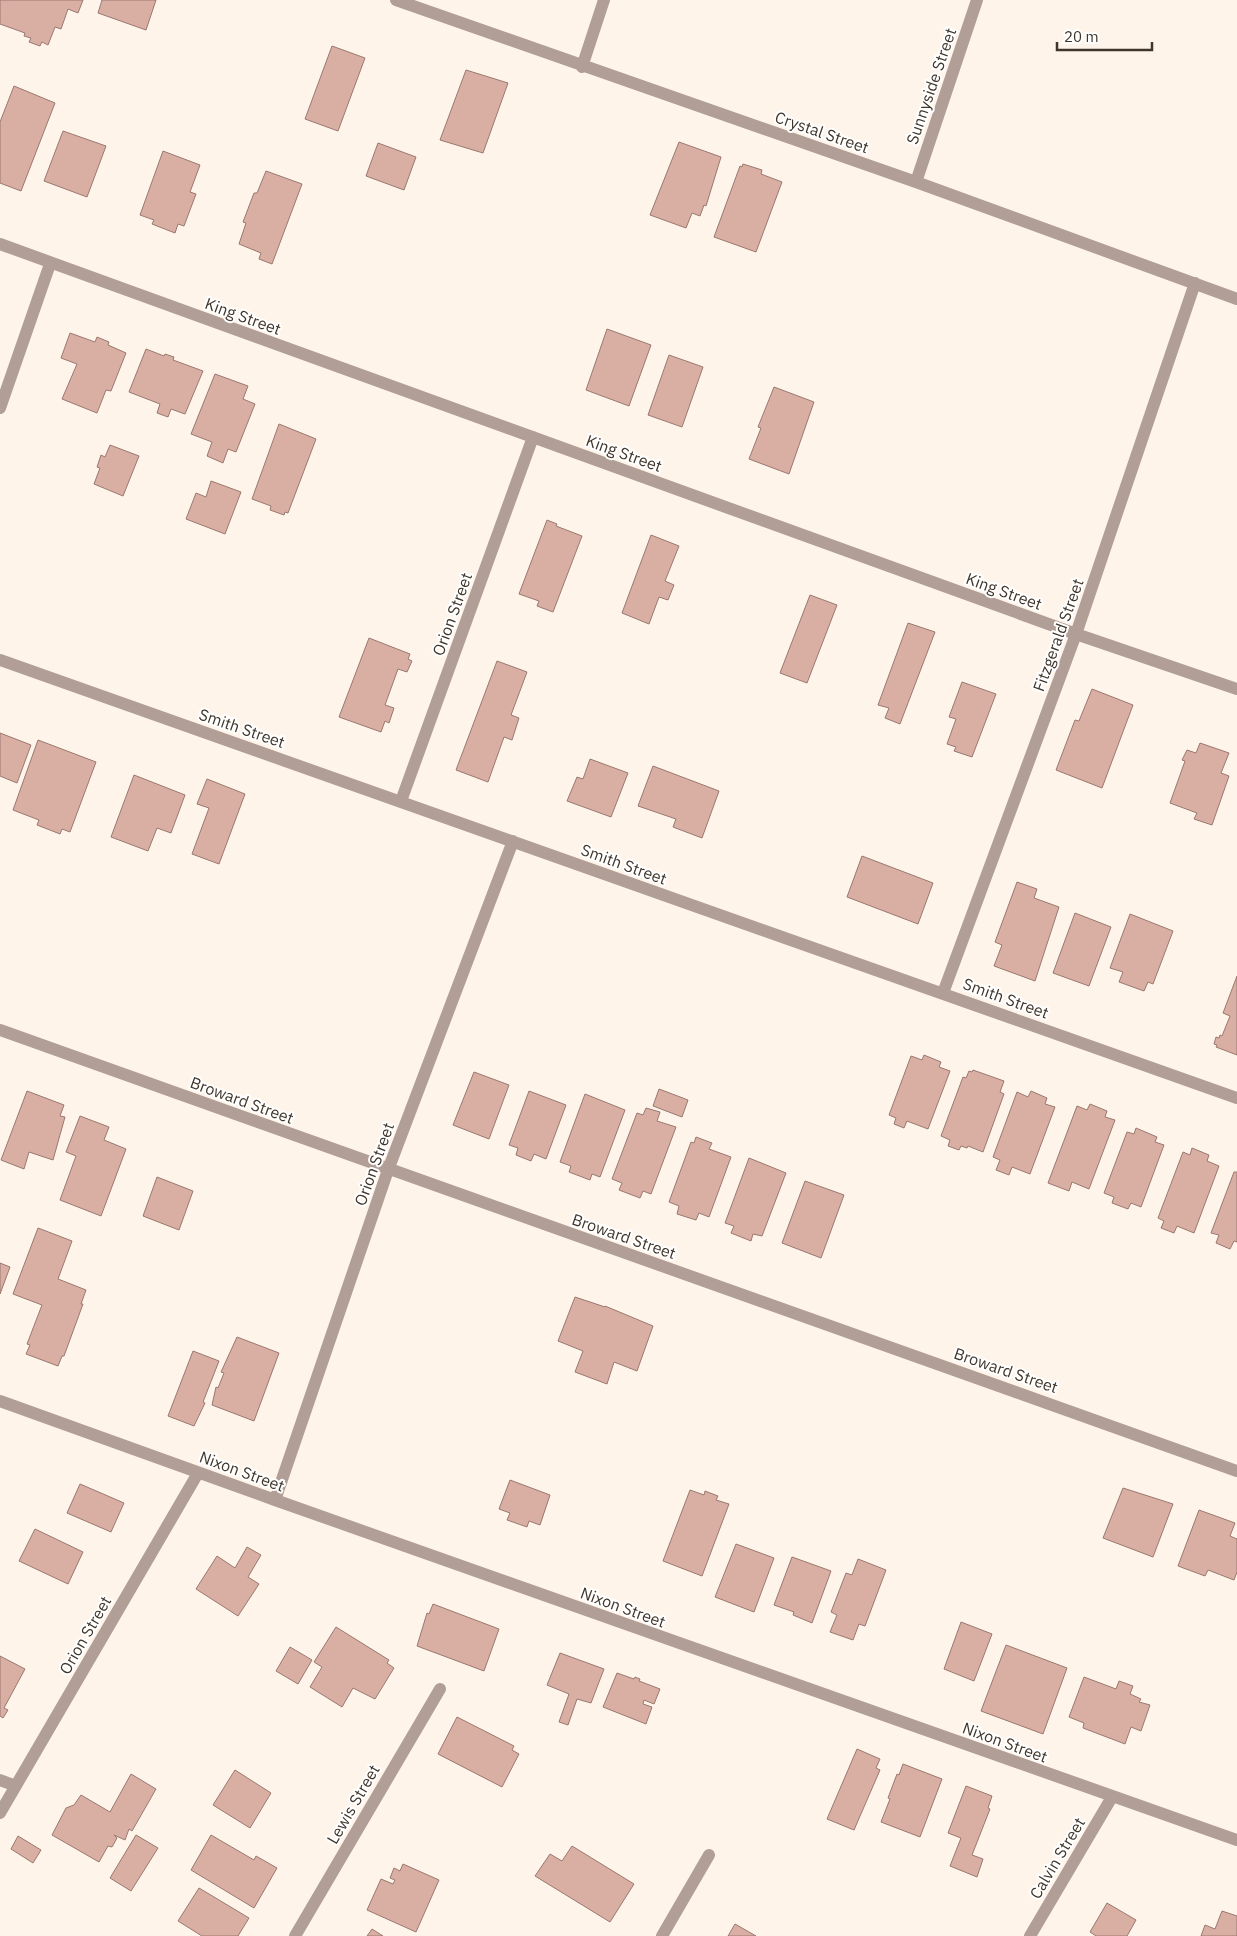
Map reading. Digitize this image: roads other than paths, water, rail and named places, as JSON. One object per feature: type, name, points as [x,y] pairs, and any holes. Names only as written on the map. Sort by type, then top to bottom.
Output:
[{"type":"street","name":"Crystal Street","points":[[396,0],[582,67],[916,182],[1237,299]]},
{"type":"street","points":[[582,67],[604,0]]},
{"type":"street","name":"Sunnyside Street","points":[[916,182],[977,0]]},
{"type":"street","name":"King Street","points":[[0,244],[50,264],[1076,634],[1237,689]]},
{"type":"street","points":[[0,408],[50,264]]},
{"type":"street","name":"Fitzgerald Street","points":[[943,993],[1076,634],[1194,284]]},
{"type":"street","name":"Orion Street","points":[[401,801],[533,437]]},
{"type":"street","name":"Smith Street","points":[[0,660],[1237,1098]]},
{"type":"street","name":"Orion Street","points":[[275,1500],[388,1170],[512,841]]},
{"type":"street","name":"Broward Street","points":[[0,1030],[388,1170],[1237,1471]]},
{"type":"street","name":"Nixon Street","points":[[0,1401],[198,1473],[1237,1840]]},
{"type":"street","name":"Orion Street","points":[[0,1813],[198,1473]]},
{"type":"street","name":"Lewis Street","points":[[295,1936],[440,1689]]},
{"type":"street","points":[[0,1780],[16,1786]]},
{"type":"street","name":"Calvin Street","points":[[1030,1936],[1112,1797]]},
{"type":"street","points":[[662,1936],[709,1855]]}]
